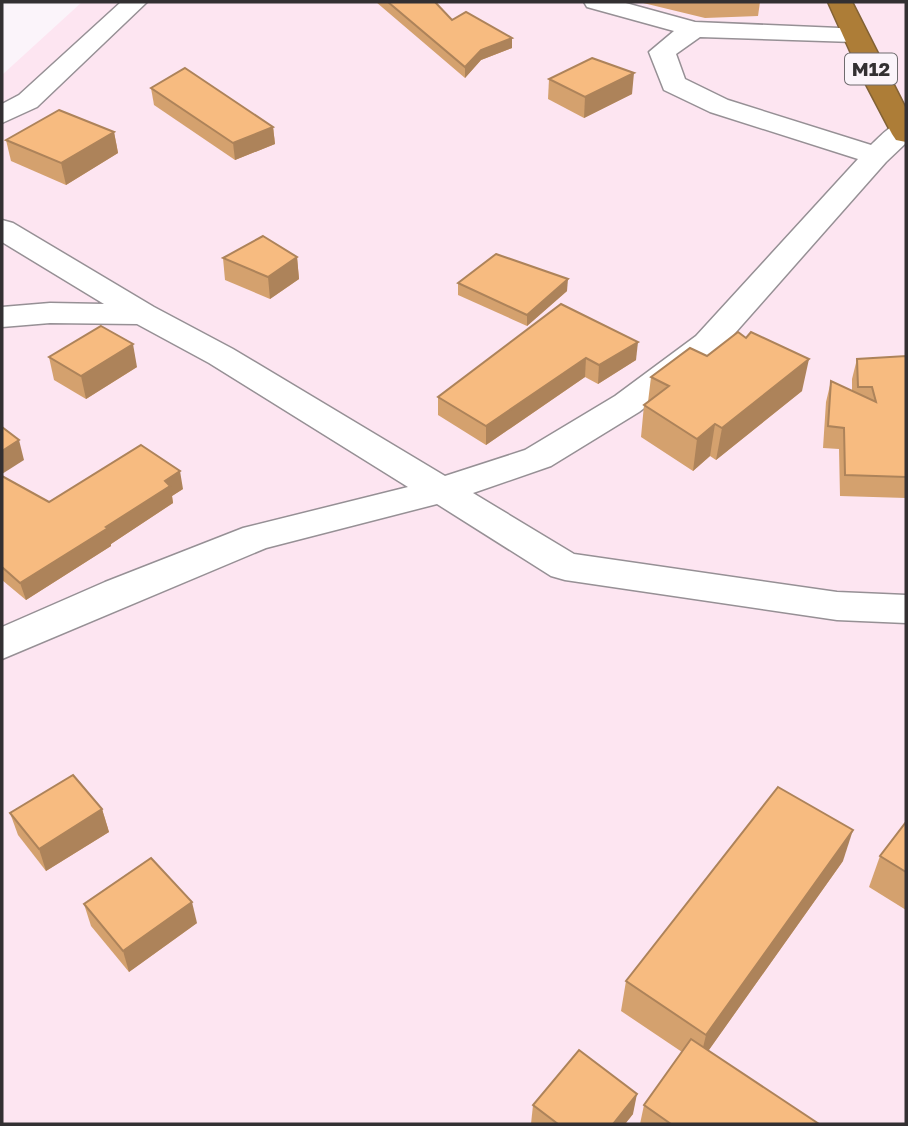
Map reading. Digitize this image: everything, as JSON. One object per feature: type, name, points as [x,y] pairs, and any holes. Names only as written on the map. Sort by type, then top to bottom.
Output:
[{"type":"highway","name":"M12","points":[[841,2],[854,34],[905,132]]},
{"type":"street","points":[[2,116],[28,101],[135,2]]},
{"type":"street","points":[[596,2],[694,29],[854,34]]},
{"type":"street","points":[[694,29],[662,52],[673,84],[719,106],[876,156]]},
{"type":"street","points":[[2,644],[119,592],[256,537],[441,491],[538,458],[626,404],[708,342],[876,156],[905,132]]},
{"type":"street","points":[[2,229],[143,314],[220,356],[565,566],[837,606],[906,609]]},
{"type":"street","points":[[2,317],[50,313],[143,314]]},
{"type":"shaded area","points":[[82,2],[906,2],[906,1124],[2,1124],[2,75]]},
{"type":"building","points":[[388,2],[435,2],[452,20],[466,12],[512,38],[481,50],[465,67]]},
{"type":"building","points":[[592,58],[634,73],[585,97],[549,79]]},
{"type":"building","points":[[185,68],[273,127],[233,143],[151,88]]},
{"type":"building","points":[[59,110],[114,132],[61,163],[6,140]]},
{"type":"building","points":[[263,236],[297,257],[268,277],[223,258]]},
{"type":"building","points":[[496,254],[568,279],[527,315],[458,283]]},
{"type":"building","points":[[561,304],[638,342],[599,365],[586,358],[486,426],[438,397]]},
{"type":"building","points":[[101,326],[133,344],[81,376],[49,357]]},
{"type":"building","points":[[738,332],[746,338],[751,332],[809,359],[722,428],[715,424],[697,439],[644,405],[669,386],[651,377],[690,348],[707,356]]},
{"type":"building","points":[[906,356],[906,477],[845,475],[844,428],[828,426],[831,381],[876,402],[872,387],[858,387],[857,359]]},
{"type":"building","points":[[2,427],[19,440],[2,451]]},
{"type":"building","points":[[141,445],[180,471],[165,481],[170,486],[20,583],[2,567],[2,476],[49,502]]},
{"type":"building","points":[[73,775],[102,809],[39,849],[10,813]]},
{"type":"building","points":[[778,787],[853,830],[706,1035],[626,981]]},
{"type":"building","points":[[906,822],[906,872],[880,856]]},
{"type":"building","points":[[151,858],[192,902],[123,951],[84,904]]},
{"type":"building","points":[[691,1039],[819,1124],[671,1124],[644,1105]]},
{"type":"building","points":[[579,1050],[637,1094],[613,1124],[558,1124],[533,1105]]}]
